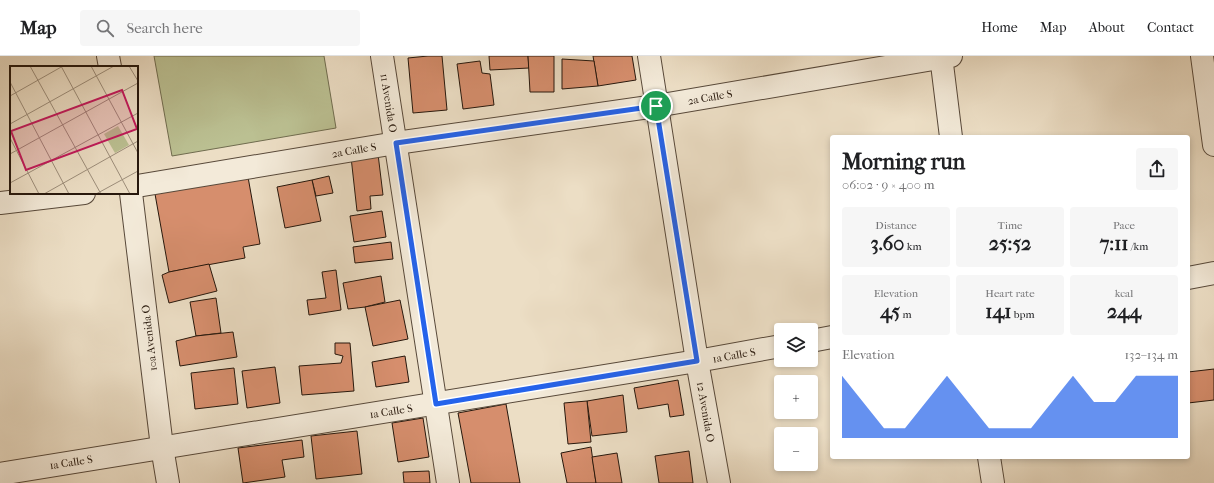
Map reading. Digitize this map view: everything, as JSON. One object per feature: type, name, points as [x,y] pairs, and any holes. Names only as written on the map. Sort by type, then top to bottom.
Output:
[{"type":"street","points":[[108,56],[110,66]]},
{"type":"street","name":"11 Avenida O","points":[[382,56],[448,483]]},
{"type":"street","name":"12 Avenida O","points":[[649,56],[697,361],[719,483]]},
{"type":"street","points":[[944,56],[951,135]]},
{"type":"street","name":"2a Calle S","points":[[138,186],[396,143],[656,106],[944,56]]},
{"type":"street","points":[[1202,56],[1214,145]]},
{"type":"street","points":[[0,203],[76,194]]},
{"type":"street","name":"10a Avenida O","points":[[131,194],[162,447],[168,483]]},
{"type":"street","points":[[1190,278],[1214,273]]},
{"type":"street","points":[[818,340],[830,337]]},
{"type":"street","name":"1a Calle S","points":[[0,474],[436,404],[774,347]]},
{"type":"street","points":[[990,459],[993,483]]},
{"type":"green space","points":[[154,56],[324,56],[336,128],[172,156]]},
{"type":"building","points":[[442,56],[447,110],[413,113],[408,58]]},
{"type":"building","points":[[489,56],[528,56],[529,68],[490,70]]},
{"type":"building","points":[[528,56],[554,56],[554,92],[530,92]]},
{"type":"building","points":[[593,56],[632,56],[636,80],[598,86]]},
{"type":"building","points":[[562,59],[594,61],[598,86],[562,89]]},
{"type":"building","points":[[480,61],[482,73],[490,74],[494,105],[463,109],[457,64]]},
{"type":"building","points":[[378,154],[383,195],[370,196],[371,209],[357,211],[351,157]]},
{"type":"building","points":[[329,176],[333,193],[316,196],[312,180]]},
{"type":"building","points":[[248,177],[260,244],[243,247],[245,258],[169,272],[155,194]]},
{"type":"building","points":[[312,180],[321,221],[285,228],[277,187]]},
{"type":"building","points":[[382,211],[386,237],[354,242],[350,216]]},
{"type":"building","points":[[391,242],[393,259],[355,263],[353,247]]},
{"type":"building","points":[[209,264],[217,291],[169,303],[162,275],[169,272]]},
{"type":"building","points":[[336,270],[341,310],[309,315],[307,300],[326,298],[322,272]]},
{"type":"building","points":[[381,276],[385,302],[348,309],[343,283]]},
{"type":"building","points":[[216,298],[221,333],[196,336],[190,302]]},
{"type":"building","points":[[400,300],[408,339],[373,346],[365,307]]},
{"type":"building","points":[[233,332],[237,357],[180,366],[176,341],[196,336]]},
{"type":"building","points":[[335,343],[350,343],[354,391],[302,395],[299,366],[341,363],[343,356],[335,354]]},
{"type":"building","points":[[405,356],[409,382],[376,387],[372,362]]},
{"type":"building","points":[[275,367],[280,403],[247,408],[242,371]]},
{"type":"building","points":[[234,368],[238,404],[195,409],[191,373]]},
{"type":"building","points":[[1214,369],[1214,400],[1190,403],[1190,372]]},
{"type":"building","points":[[678,380],[684,415],[670,417],[668,404],[638,409],[634,388]]},
{"type":"building","points":[[623,395],[627,432],[592,436],[587,401]]},
{"type":"building","points":[[587,401],[591,442],[568,444],[564,403]]},
{"type":"building","points":[[506,404],[520,483],[471,483],[458,413]]},
{"type":"building","points":[[423,418],[429,457],[398,462],[392,423]]},
{"type":"building","points":[[357,431],[362,474],[316,479],[311,436]]},
{"type":"building","points":[[302,440],[304,457],[282,460],[285,477],[243,483],[238,448]]},
{"type":"building","points":[[591,447],[596,483],[567,483],[561,453]]},
{"type":"building","points":[[689,451],[693,483],[659,483],[655,456]]},
{"type":"building","points":[[617,453],[622,483],[596,483],[592,457]]},
{"type":"building","points":[[429,471],[430,483],[404,483],[403,472]]},
{"type":"route","points":[[656,106],[697,361],[436,404],[396,143],[656,106]]}]
